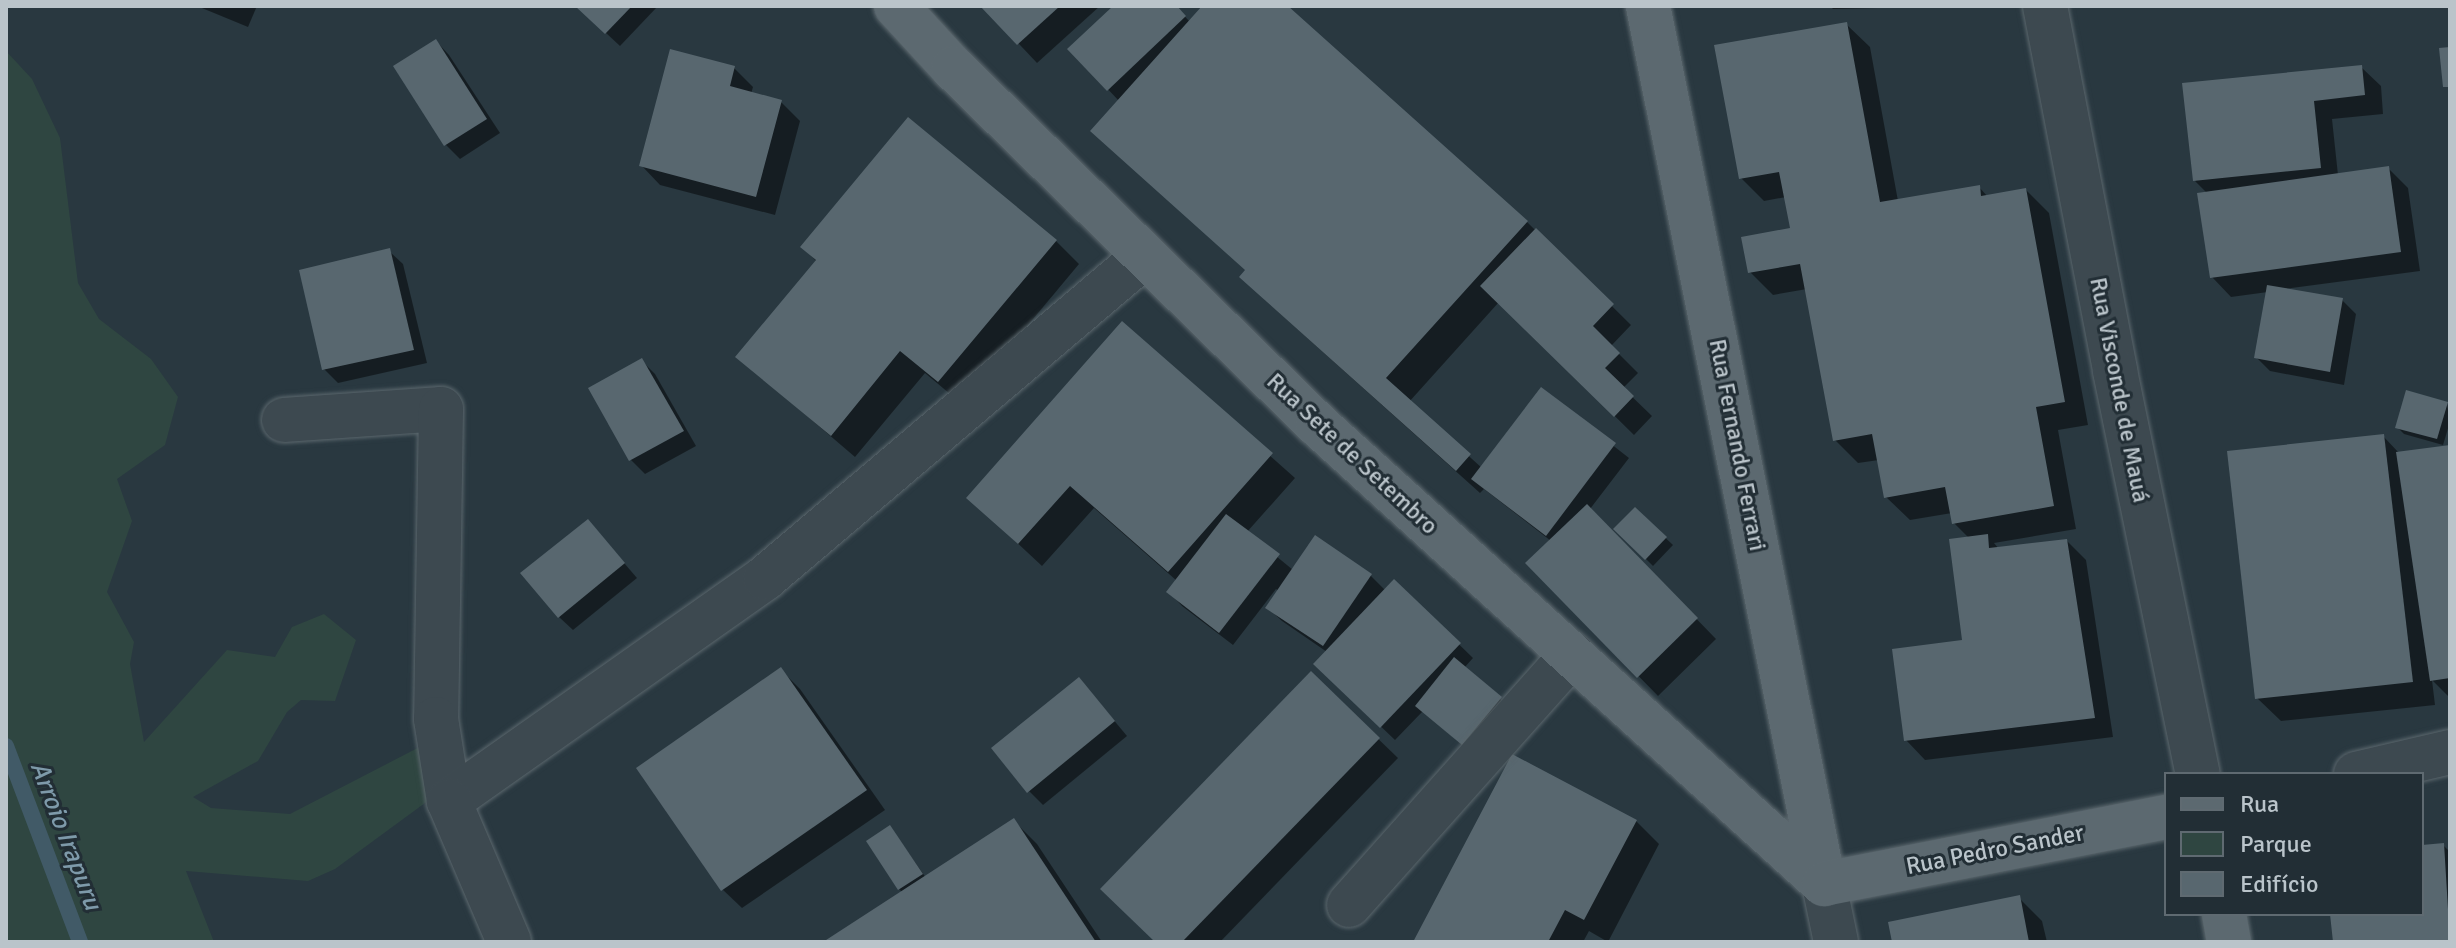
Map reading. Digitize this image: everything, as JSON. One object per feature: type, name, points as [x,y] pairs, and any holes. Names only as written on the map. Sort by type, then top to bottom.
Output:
[{"type":"main road","name":"Rua Sete de Setembro","points":[[896,6],[953,68],[1317,424],[1824,884]]},
{"type":"main road","name":"Rua Fernando Ferrari","points":[[1648,6],[1824,884]]},
{"type":"main road","name":"Rua Pedro Sander","points":[[1824,884],[2164,817]]},
{"type":"main road","points":[[2224,916],[2229,942]]},
{"type":"street","name":"Rua Visconde de Mauá","points":[[2045,6],[2115,371],[2198,772]]},
{"type":"street","points":[[463,789],[765,578],[1145,256]]},
{"type":"street","points":[[284,420],[441,409],[436,719],[463,789],[509,942]]},
{"type":"street","points":[[1349,905],[1572,655]]},
{"type":"street","points":[[2365,772],[2450,752]]},
{"type":"street","points":[[1824,884],[1836,942]]},
{"type":"green space","points":[[6,51],[32,79],[60,138],[78,283],[99,319],[151,359],[178,397],[165,445],[117,479],[132,521],[107,592],[134,642],[130,664],[144,742],[227,650],[275,657],[292,627],[324,614],[356,640],[335,701],[301,700],[287,712],[258,761],[193,797],[211,808],[290,814],[435,739],[440,792],[335,869],[308,881],[186,871],[214,942],[6,942]]},
{"type":"building","points":[[575,6],[632,6],[605,34]]},
{"type":"building","points":[[980,6],[1060,6],[1017,45]]},
{"type":"building","points":[[1113,6],[1177,6],[1186,16],[1107,91],[1067,49]]},
{"type":"building","points":[[1202,6],[1288,6],[1528,221],[1386,378],[1471,454],[1456,471],[1239,277],[1245,270],[1090,131]]},
{"type":"building","points":[[1847,22],[1880,202],[1980,185],[1981,196],[2026,188],[2065,402],[2036,407],[2054,506],[1952,524],[1945,487],[1884,498],[1872,434],[1833,441],[1800,264],[1748,273],[1741,237],[1790,228],[1779,172],[1739,179],[1714,45]]},
{"type":"building","points":[[436,39],[487,119],[444,146],[393,66]]},
{"type":"building","points":[[2450,47],[2450,87],[2443,87],[2439,48]]},
{"type":"building","points":[[670,49],[735,66],[730,86],[782,100],[756,197],[639,166]]},
{"type":"building","points":[[2362,65],[2365,95],[2314,101],[2321,168],[2193,181],[2182,83]]},
{"type":"building","points":[[908,117],[1057,240],[938,382],[900,351],[831,436],[735,357],[816,260],[800,247]]},
{"type":"building","points":[[2389,166],[2401,252],[2210,278],[2197,193]]},
{"type":"building","points":[[1536,228],[1614,304],[1593,326],[1620,353],[1605,368],[1634,396],[1614,417],[1480,286]]},
{"type":"building","points":[[390,248],[414,350],[322,370],[299,270]]},
{"type":"building","points":[[2267,285],[2343,298],[2330,372],[2254,358]]},
{"type":"building","points":[[1122,321],[1273,453],[1168,572],[1070,486],[1018,544],[966,498]]},
{"type":"building","points":[[642,358],[684,431],[629,461],[588,388]]},
{"type":"building","points":[[1541,387],[1616,443],[1546,536],[1471,479]]},
{"type":"building","points":[[2406,390],[2448,402],[2437,439],[2395,428]]},
{"type":"building","points":[[2384,434],[2413,682],[2255,699],[2227,451]]},
{"type":"building","points":[[2450,445],[2450,678],[2430,681],[2396,452]]},
{"type":"building","points":[[1587,504],[1698,618],[1637,678],[1525,563]]},
{"type":"building","points":[[1635,507],[1667,537],[1645,560],[1613,529]]},
{"type":"building","points":[[1226,514],[1280,554],[1219,633],[1166,592]]},
{"type":"building","points":[[588,519],[625,563],[558,618],[520,573]]},
{"type":"building","points":[[1988,534],[1989,548],[2067,539],[2095,718],[1904,741],[1892,649],[1962,640],[1949,539]]},
{"type":"building","points":[[1315,535],[1372,574],[1323,646],[1265,608]]},
{"type":"building","points":[[1394,579],[1461,643],[1380,728],[1313,664]]},
{"type":"building","points":[[1454,657],[1502,697],[1462,745],[1415,706]]},
{"type":"building","points":[[781,667],[867,790],[721,891],[636,768]]},
{"type":"building","points":[[1311,671],[1380,738],[1182,942],[1155,942],[1100,889]]},
{"type":"building","points":[[1079,677],[1115,721],[1027,793],[991,748]]},
{"type":"building","points":[[1512,754],[1637,820],[1584,920],[1565,910],[1548,942],[1413,942]]},
{"type":"building","points":[[1014,818],[1096,942],[823,942]]},
{"type":"building","points":[[890,825],[923,874],[898,890],[866,841]]},
{"type":"building","points":[[2444,843],[2450,942],[2333,942],[2330,916],[2424,916],[2424,845]]},
{"type":"building","points":[[2020,895],[2029,942],[1892,942],[1888,922]]},
{"type":"waterway","name":"Arroio Irapuru","points":[[6,746],[80,942]]}]
